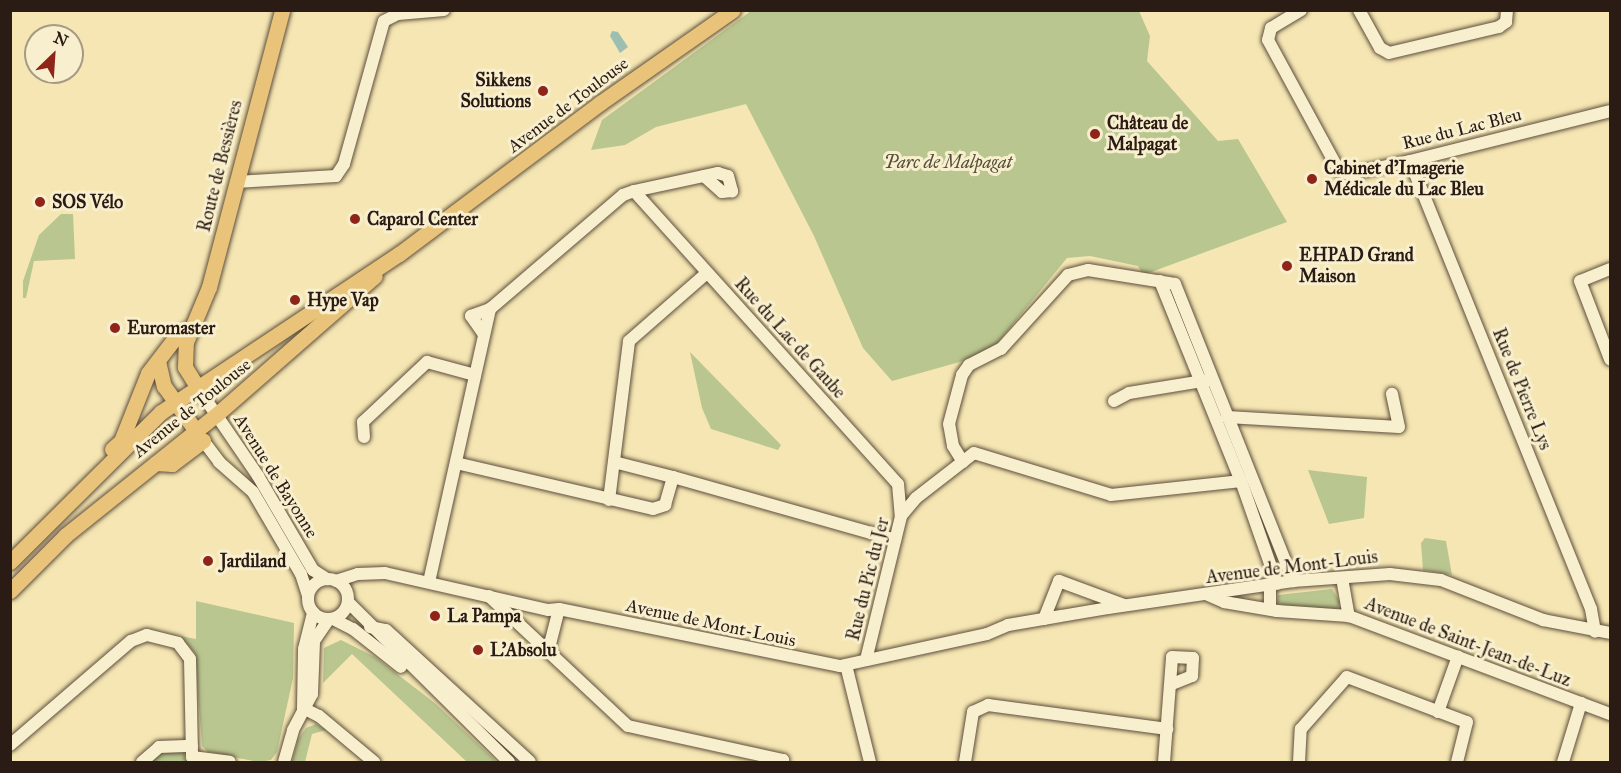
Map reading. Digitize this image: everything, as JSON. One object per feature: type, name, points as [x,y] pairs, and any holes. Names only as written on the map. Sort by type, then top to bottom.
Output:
[{"type":"main road","name":"Route de Bessières","points":[[198,388],[185,367],[190,328],[209,287],[282,10]]},
{"type":"main road","name":"Avenue de Toulouse","points":[[10,562],[105,464],[175,402],[399,254],[600,103],[733,10]]},
{"type":"main road","name":"Avenue de Toulouse","points":[[10,591],[66,535],[156,463],[199,436],[216,415],[399,254]]},
{"type":"main road","name":"Route de Bessières","points":[[105,464],[105,456],[121,441],[148,373],[175,338],[190,328]]},
{"type":"main road","points":[[158,361],[164,386],[199,436]]},
{"type":"street","points":[[236,182],[336,176],[344,164],[384,21],[398,14],[444,10]]},
{"type":"street","name":"Rue du Lac Bleu","points":[[1301,10],[1271,28],[1268,40],[1339,171],[1349,174],[1410,161],[1611,111]]},
{"type":"street","points":[[1359,10],[1380,48],[1389,53],[1499,27],[1506,22],[1507,10]]},
{"type":"street","name":"Rue de Pierre Lys","points":[[1410,161],[1591,609],[1595,632]]},
{"type":"street","points":[[429,582],[490,309],[623,195],[704,176]]},
{"type":"street","name":"Rue du Lac de Gaube","points":[[634,191],[898,484],[901,516]]},
{"type":"street","points":[[1611,269],[1580,281],[1611,359]]},
{"type":"street","points":[[963,462],[953,446],[949,424],[962,375],[969,365],[1001,349],[1076,270],[1160,280],[1175,284],[1274,584],[1273,610]]},
{"type":"street","points":[[609,500],[629,340],[707,273]]},
{"type":"street","points":[[1160,280],[1206,381],[1227,417],[1254,477],[1293,581]]},
{"type":"street","points":[[364,437],[363,422],[427,362],[474,375]]},
{"type":"street","points":[[1114,400],[1129,393],[1206,381]]},
{"type":"street","name":"Avenue de Bayonne","points":[[198,388],[258,476],[310,566],[332,580]]},
{"type":"street","points":[[1227,417],[1399,427],[1392,394]]},
{"type":"street","name":"Avenue de Bayonne","points":[[199,436],[219,462],[253,492],[301,574],[308,596]]},
{"type":"street","name":"Rue du Pic du Jer","points":[[866,660],[901,516],[908,505],[974,453],[982,453],[1111,495],[1240,481]]},
{"type":"street","points":[[614,462],[895,540]]},
{"type":"street","points":[[456,463],[609,500],[660,508],[665,505],[673,477]]},
{"type":"street","points":[[284,762],[303,708],[312,694],[314,641],[331,619],[342,615],[348,599],[371,572]]},
{"type":"street","name":"Avenue de Mont-Louis","points":[[332,580],[371,572],[429,582],[548,610],[559,609],[794,659],[846,665],[1044,619],[1293,581],[1390,574],[1441,580],[1543,620],[1595,632],[1611,633]]},
{"type":"street","points":[[1342,578],[1349,616]]},
{"type":"street","points":[[303,708],[305,638],[313,612],[308,596],[317,582],[332,580],[370,627],[422,675],[530,762]]},
{"type":"street","name":"Avenue de Mont-Louis","points":[[1044,619],[1059,581],[1128,606]]},
{"type":"street","points":[[486,594],[628,726],[783,760],[780,762]]},
{"type":"street","name":"Avenue de Saint-Jean-de-Luz","points":[[1206,594],[1224,602],[1273,610],[1349,616],[1611,714]]},
{"type":"street","points":[[548,652],[559,609]]},
{"type":"street","points":[[313,612],[353,629],[422,675],[440,697],[509,762]]},
{"type":"street","points":[[10,745],[131,641],[147,635],[178,643],[190,659],[192,755]]},
{"type":"street","points":[[1438,712],[1458,656]]},
{"type":"street","points":[[846,665],[870,762]]},
{"type":"street","points":[[1299,762],[1301,729],[1347,677],[1467,722],[1457,762]]},
{"type":"street","points":[[1164,762],[1172,684]]},
{"type":"street","points":[[1563,762],[1581,703]]},
{"type":"street","points":[[965,762],[973,712],[988,705],[1167,729]]},
{"type":"street","points":[[303,708],[319,716],[369,760]]},
{"type":"street","points":[[142,762],[159,747],[230,762]]},
{"type":"street","points":[[733,748],[747,762]]},
{"type":"green space","name":"Parc de Malpagat","points":[[751,11],[1139,11],[1150,36],[1147,61],[1218,141],[1238,139],[1287,222],[1143,275],[1138,266],[1090,256],[1067,258],[995,346],[963,361],[892,381],[863,348],[814,236],[746,104],[656,127],[625,145],[591,150],[602,120]]},
{"type":"green space","points":[[61,214],[73,214],[75,259],[34,261],[26,298],[23,298],[23,281],[39,235]]},
{"type":"green space","points":[[690,352],[781,445],[778,450],[711,429],[702,408]]},
{"type":"green space","points":[[1308,470],[1367,477],[1364,518],[1329,524]]},
{"type":"green space","points":[[1425,538],[1446,541],[1452,575],[1423,570],[1421,543]]},
{"type":"green space","points":[[1332,589],[1340,602],[1336,611],[1291,609],[1277,602],[1278,595]]},
{"type":"green space","points":[[196,601],[294,623],[293,678],[277,752],[271,760],[259,762],[208,752],[202,746],[195,653],[180,636],[196,639]]},
{"type":"green space","points":[[341,640],[375,657],[436,704],[497,762],[467,762],[352,654],[323,683],[324,648]]},
{"type":"green space","points":[[316,724],[326,730],[312,734],[305,762],[292,762],[298,739],[306,728]]},
{"type":"green space","points":[[163,749],[183,750],[186,762],[148,762]]},
{"type":"shaded area","points":[[612,31],[618,32],[628,47],[620,53],[610,36]]},
{"type":"place","name":"Sikkens Solutions","points":[[543,91]]},
{"type":"place","name":"Château de Malpagat","points":[[1095,134]]},
{"type":"place","name":"Cabinet d'Imagerie Médicale du Lac Bleu","points":[[1312,179]]},
{"type":"place","name":"SOS Vélo","points":[[40,202]]},
{"type":"place","name":"Caparol Center","points":[[355,219]]},
{"type":"place","name":"EHPAD Grand Maison","points":[[1287,266]]},
{"type":"place","name":"Hype Vap","points":[[295,300]]},
{"type":"place","name":"Euromaster","points":[[115,328]]},
{"type":"place","name":"Jardiland","points":[[208,561]]},
{"type":"place","name":"La Pampa","points":[[435,616]]},
{"type":"place","name":"L'Absolu","points":[[478,650]]}]
